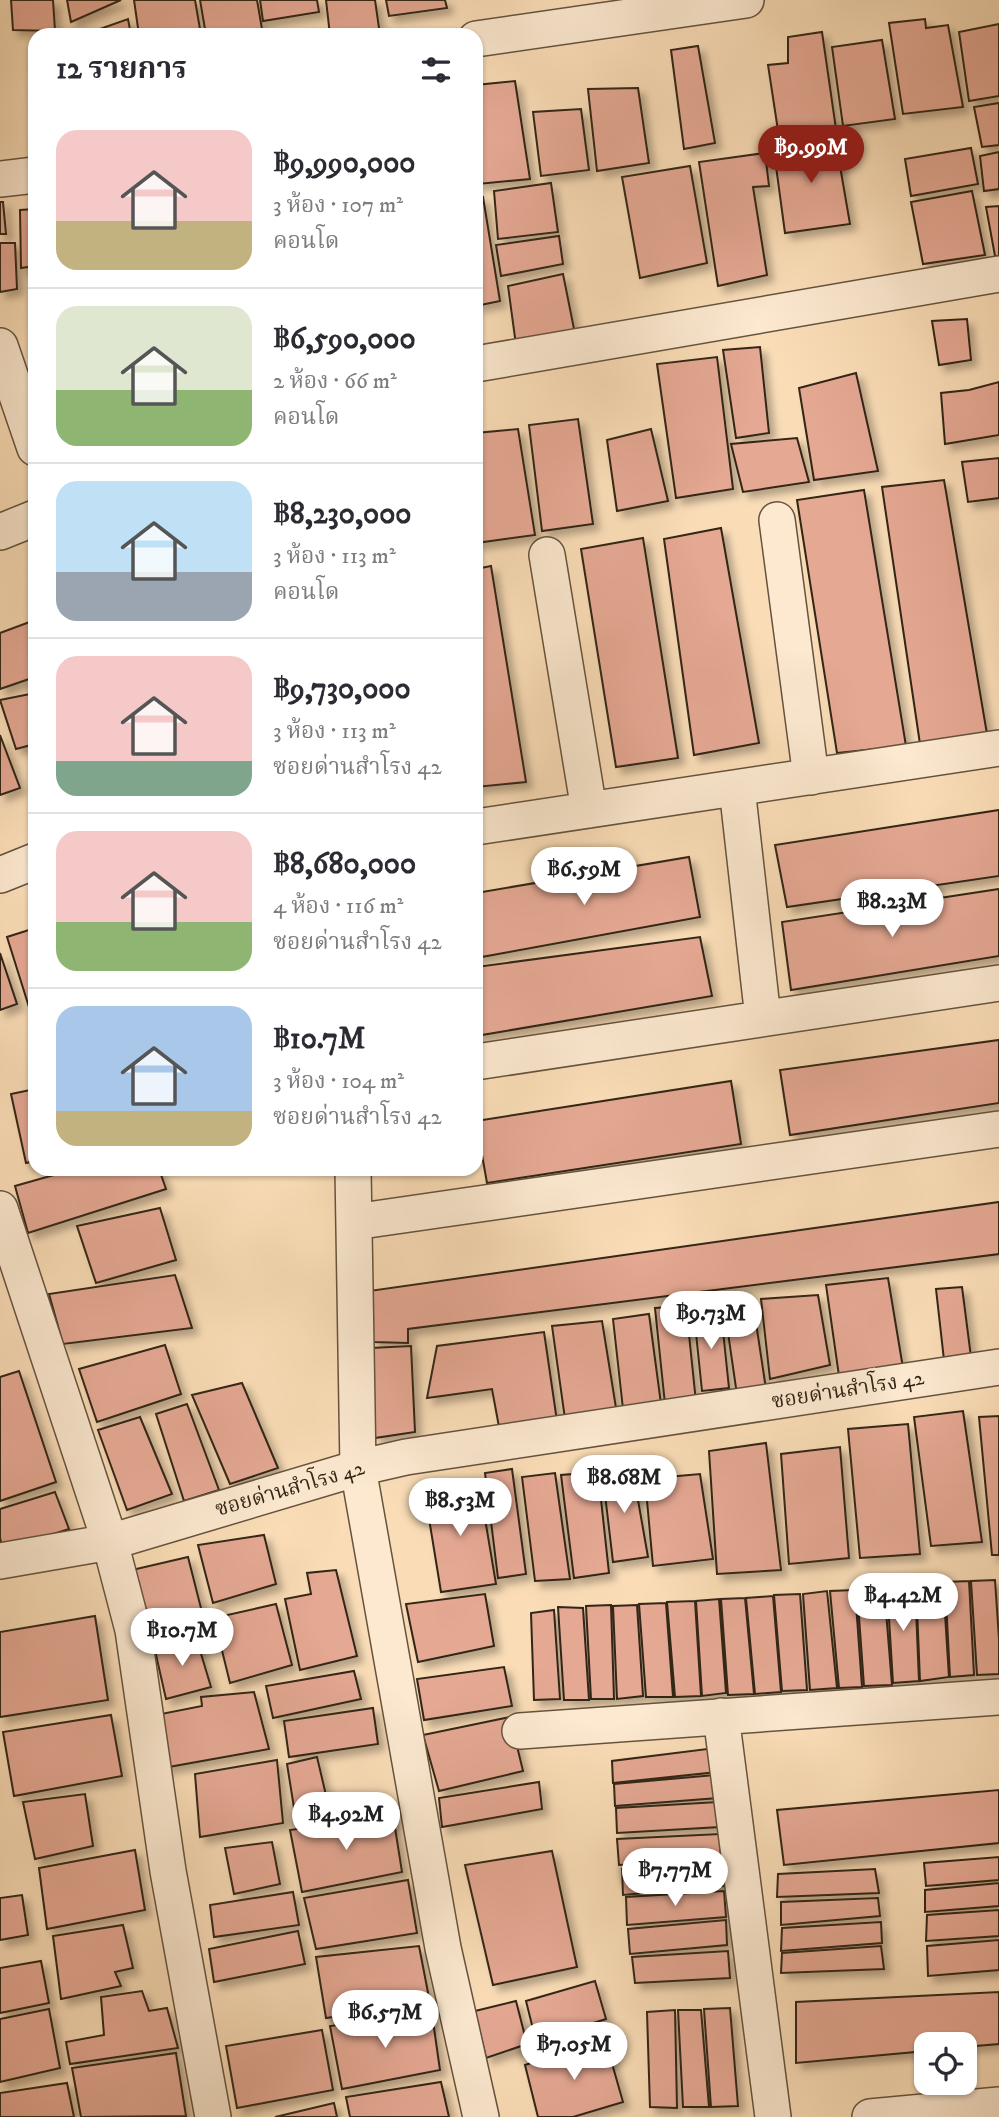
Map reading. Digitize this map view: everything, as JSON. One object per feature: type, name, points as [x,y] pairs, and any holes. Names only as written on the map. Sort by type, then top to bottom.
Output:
[{"type":"street","points":[[483,38],[746,0]]},
{"type":"street","points":[[0,179],[28,176]]},
{"type":"street","points":[[483,363],[999,274]]},
{"type":"street","points":[[0,346],[28,428]]},
{"type":"street","points":[[777,520],[811,777]]},
{"type":"street","points":[[0,532],[28,521]]},
{"type":"street","points":[[547,555],[589,810]]},
{"type":"street","points":[[483,826],[999,748]]},
{"type":"street","points":[[737,788],[763,1018]]},
{"type":"street","points":[[0,875],[28,865]]},
{"type":"street","points":[[483,1061],[999,983]]},
{"type":"street","points":[[354,1222],[999,1129]]},
{"type":"street","points":[[353,1176],[358,1468],[443,1948],[481,2117]]},
{"type":"street","points":[[0,1209],[110,1542],[133,1630],[168,1871],[213,2117]]},
{"type":"street","name":"ซอยด่านสำโรง 42","points":[[0,1562],[110,1542],[358,1468],[406,1457],[999,1367]]},
{"type":"street","points":[[520,1731],[999,1697]]},
{"type":"street","points":[[721,1716],[773,2117]]},
{"type":"street","points":[[870,2117],[999,2105]]},
{"type":"building","points":[[11,0],[53,0],[55,28],[13,30]]},
{"type":"building","points":[[67,0],[121,0],[71,22]]},
{"type":"building","points":[[134,0],[195,0],[200,28],[138,28]]},
{"type":"building","points":[[200,0],[257,0],[262,28],[205,28]]},
{"type":"building","points":[[260,0],[317,0],[319,12],[263,21]]},
{"type":"building","points":[[326,0],[375,0],[379,28],[329,28]]},
{"type":"building","points":[[386,0],[445,0],[447,8],[389,16]]},
{"type":"building","points":[[128,19],[130,28],[103,28]]},
{"type":"building","points":[[925,19],[926,28],[948,25],[963,107],[903,114],[889,23]]},
{"type":"building","points":[[999,24],[999,96],[969,101],[959,32]]},
{"type":"building","points":[[822,32],[836,129],[779,137],[768,65],[788,63],[788,37]]},
{"type":"building","points":[[882,40],[895,119],[843,126],[832,47]]},
{"type":"building","points":[[698,46],[715,143],[684,149],[671,50]]},
{"type":"building","points":[[515,81],[530,179],[483,184],[483,84]]},
{"type":"building","points":[[638,88],[649,163],[597,171],[588,89]]},
{"type":"building","points":[[999,103],[999,145],[982,147],[974,107]]},
{"type":"building","points":[[581,109],[589,170],[541,176],[533,112]]},
{"type":"building","points":[[835,137],[850,224],[785,233],[773,144]]},
{"type":"building","points":[[971,148],[978,184],[911,196],[905,159]]},
{"type":"building","points":[[999,152],[999,189],[984,191],[980,156]]},
{"type":"building","points":[[765,153],[769,186],[753,187],[767,275],[718,286],[699,162]]},
{"type":"building","points":[[690,166],[707,263],[640,278],[622,177]]},
{"type":"building","points":[[551,183],[558,232],[498,239],[494,191]]},
{"type":"building","points":[[972,191],[985,255],[923,264],[911,202]]},
{"type":"building","points":[[483,197],[500,301],[483,305]]},
{"type":"building","points":[[0,202],[3,202],[6,234],[0,234]]},
{"type":"building","points":[[999,206],[999,256],[995,256],[986,207]]},
{"type":"building","points":[[28,209],[28,267],[21,268],[20,210]]},
{"type":"building","points":[[559,236],[563,264],[501,276],[496,245]]},
{"type":"building","points":[[0,243],[15,243],[17,289],[0,292]]},
{"type":"building","points":[[563,274],[575,334],[516,345],[508,286]]},
{"type":"building","points":[[967,319],[971,360],[939,365],[932,321]]},
{"type":"building","points":[[760,347],[769,433],[736,438],[723,350]]},
{"type":"building","points":[[717,357],[733,489],[676,498],[657,364]]},
{"type":"building","points":[[856,373],[878,471],[814,480],[799,388]]},
{"type":"building","points":[[999,382],[999,435],[945,444],[941,393],[969,390]]},
{"type":"building","points":[[578,419],[593,524],[542,531],[529,425]]},
{"type":"building","points":[[518,429],[535,535],[483,542],[483,432]]},
{"type":"building","points":[[651,429],[668,501],[617,511],[607,440]]},
{"type":"building","points":[[797,438],[809,482],[743,492],[731,444]]},
{"type":"building","points":[[999,458],[999,498],[968,502],[962,462]]},
{"type":"building","points":[[944,480],[987,734],[920,744],[882,487]]},
{"type":"building","points":[[864,490],[906,746],[837,753],[797,500]]},
{"type":"building","points":[[721,528],[759,743],[694,755],[664,539]]},
{"type":"building","points":[[643,538],[678,758],[616,767],[581,549]]},
{"type":"building","points":[[491,566],[526,782],[483,786],[483,568]]},
{"type":"building","points":[[28,623],[28,679],[0,689],[0,633]]},
{"type":"building","points":[[28,694],[28,746],[16,749],[0,700]]},
{"type":"building","points":[[0,735],[20,788],[0,795]]},
{"type":"building","points":[[999,810],[999,876],[787,907],[775,845]]},
{"type":"building","points":[[689,857],[700,917],[483,957],[483,892]]},
{"type":"building","points":[[999,889],[999,956],[791,990],[782,922]]},
{"type":"building","points":[[28,930],[28,1004],[7,937]]},
{"type":"building","points":[[700,937],[712,996],[483,1035],[483,966]]},
{"type":"building","points":[[0,953],[17,1004],[0,1010]]},
{"type":"building","points":[[999,1040],[999,1103],[790,1135],[780,1070]]},
{"type":"building","points":[[731,1081],[741,1144],[487,1183],[483,1160],[483,1120]]},
{"type":"building","points":[[28,1090],[28,1163],[26,1163],[11,1094]]},
{"type":"building","points":[[50,1176],[161,1176],[166,1189],[28,1233],[15,1186]]},
{"type":"building","points":[[999,1202],[999,1254],[408,1329],[408,1343],[373,1342],[369,1291]]},
{"type":"building","points":[[160,1208],[176,1260],[96,1283],[77,1226]]},
{"type":"building","points":[[175,1275],[192,1328],[63,1344],[49,1294]]},
{"type":"building","points":[[888,1278],[904,1374],[840,1383],[826,1285]]},
{"type":"building","points":[[962,1287],[971,1357],[944,1360],[936,1289]]},
{"type":"building","points":[[818,1295],[830,1365],[770,1379],[761,1299]]},
{"type":"building","points":[[753,1303],[766,1389],[737,1395],[724,1305]]},
{"type":"building","points":[[686,1306],[696,1402],[665,1404],[655,1308]]},
{"type":"building","points":[[721,1312],[729,1388],[702,1391],[694,1314]]},
{"type":"building","points":[[649,1314],[661,1404],[623,1409],[613,1319]]},
{"type":"building","points":[[602,1321],[617,1414],[565,1419],[552,1326]]},
{"type":"building","points":[[544,1332],[557,1421],[499,1427],[492,1389],[427,1398],[437,1346]]},
{"type":"building","points":[[165,1345],[181,1394],[97,1422],[79,1369]]},
{"type":"building","points":[[411,1346],[415,1432],[375,1438],[371,1348]]},
{"type":"building","points":[[19,1371],[56,1482],[0,1501],[0,1377]]},
{"type":"building","points":[[242,1383],[278,1468],[230,1484],[192,1395]]},
{"type":"building","points":[[187,1404],[219,1490],[184,1501],[156,1414]]},
{"type":"building","points":[[963,1411],[982,1542],[931,1546],[914,1417]]},
{"type":"building","points":[[999,1416],[999,1555],[992,1555],[979,1417]]},
{"type":"building","points":[[140,1417],[172,1494],[127,1510],[98,1430]]},
{"type":"building","points":[[908,1424],[920,1554],[860,1558],[848,1429]]},
{"type":"building","points":[[766,1443],[781,1570],[717,1574],[709,1451]]},
{"type":"building","points":[[840,1447],[849,1558],[789,1564],[781,1454]]},
{"type":"building","points":[[632,1466],[648,1557],[613,1562],[602,1469]]},
{"type":"building","points":[[512,1469],[526,1574],[498,1578],[485,1473]]},
{"type":"building","points":[[598,1472],[609,1573],[574,1578],[561,1475]]},
{"type":"building","points":[[555,1473],[570,1579],[535,1581],[522,1477]]},
{"type":"building","points":[[700,1474],[713,1559],[653,1566],[645,1479]]},
{"type":"building","points":[[479,1483],[496,1584],[441,1592],[425,1494]]},
{"type":"building","points":[[55,1492],[69,1529],[3,1550],[0,1538],[0,1509]]},
{"type":"building","points":[[264,1535],[276,1584],[213,1603],[198,1545]]},
{"type":"building","points":[[188,1557],[205,1624],[147,1640],[132,1570]]},
{"type":"building","points":[[336,1570],[357,1656],[300,1670],[285,1599],[311,1594],[307,1573]]},
{"type":"building","points":[[995,1580],[999,1674],[977,1675],[971,1581]]},
{"type":"building","points":[[969,1581],[974,1675],[950,1677],[945,1582]]},
{"type":"building","points":[[943,1583],[949,1677],[920,1681],[916,1584]]},
{"type":"building","points":[[915,1585],[919,1681],[893,1683],[887,1586]]},
{"type":"building","points":[[884,1587],[892,1685],[864,1686],[857,1589]]},
{"type":"building","points":[[855,1590],[862,1687],[839,1688],[830,1591]]},
{"type":"building","points":[[827,1591],[837,1688],[810,1690],[803,1594]]},
{"type":"building","points":[[485,1594],[494,1646],[418,1662],[406,1604]]},
{"type":"building","points":[[800,1594],[807,1690],[782,1691],[774,1595]]},
{"type":"building","points":[[773,1596],[781,1692],[755,1694],[746,1598]]},
{"type":"building","points":[[745,1598],[754,1694],[728,1695],[721,1599]]},
{"type":"building","points":[[719,1599],[726,1693],[702,1696],[696,1601]]},
{"type":"building","points":[[695,1601],[701,1696],[675,1697],[667,1602]]},
{"type":"building","points":[[666,1603],[673,1697],[646,1697],[639,1604]]},
{"type":"building","points":[[276,1604],[292,1665],[230,1683],[214,1618]]},
{"type":"building","points":[[611,1605],[614,1699],[591,1699],[586,1606]]},
{"type":"building","points":[[637,1605],[643,1696],[617,1699],[613,1606]]},
{"type":"building","points":[[558,1607],[583,1608],[589,1700],[564,1700]]},
{"type":"building","points":[[554,1610],[560,1699],[534,1700],[531,1613]]},
{"type":"building","points":[[95,1616],[108,1700],[0,1717],[0,1632]]},
{"type":"building","points":[[196,1637],[211,1687],[166,1699],[154,1646]]},
{"type":"building","points":[[504,1667],[512,1706],[424,1720],[417,1679]]},
{"type":"building","points":[[354,1671],[361,1699],[273,1718],[266,1686]]},
{"type":"building","points":[[254,1692],[269,1749],[163,1768],[156,1715],[202,1706],[201,1697]]},
{"type":"building","points":[[373,1708],[378,1744],[289,1757],[284,1721]]},
{"type":"building","points":[[111,1715],[122,1776],[14,1796],[3,1732]]},
{"type":"building","points":[[510,1717],[523,1771],[439,1791],[423,1735]]},
{"type":"building","points":[[715,1748],[717,1772],[613,1783],[612,1761]]},
{"type":"building","points":[[317,1757],[329,1808],[295,1814],[287,1764]]},
{"type":"building","points":[[277,1760],[283,1823],[200,1837],[195,1774]]},
{"type":"building","points":[[715,1775],[718,1798],[615,1806],[614,1784]]},
{"type":"building","points":[[539,1782],[542,1809],[442,1827],[439,1798]]},
{"type":"building","points":[[999,1790],[999,1843],[784,1865],[777,1810]]},
{"type":"building","points":[[85,1794],[93,1846],[35,1859],[23,1802]]},
{"type":"building","points":[[718,1802],[720,1827],[617,1833],[616,1808]]},
{"type":"building","points":[[393,1815],[402,1872],[302,1892],[290,1830]]},
{"type":"building","points":[[720,1834],[721,1859],[619,1865],[617,1839]]},
{"type":"building","points":[[272,1842],[280,1884],[234,1894],[225,1848]]},
{"type":"building","points":[[135,1850],[145,1910],[47,1929],[39,1868]]},
{"type":"building","points":[[552,1851],[577,1967],[493,1985],[465,1865]]},
{"type":"building","points":[[999,1857],[999,1880],[926,1886],[924,1863]]},
{"type":"building","points":[[721,1862],[723,1886],[623,1895],[622,1869]]},
{"type":"building","points":[[875,1869],[879,1893],[777,1897],[778,1874]]},
{"type":"building","points":[[408,1880],[417,1933],[316,1949],[304,1898]]},
{"type":"building","points":[[999,1883],[999,1906],[925,1912],[925,1890]]},
{"type":"building","points":[[724,1891],[726,1917],[627,1925],[626,1897]]},
{"type":"building","points":[[293,1892],[299,1925],[214,1937],[210,1905]]},
{"type":"building","points":[[22,1895],[28,1935],[0,1940],[0,1898]]},
{"type":"building","points":[[878,1898],[880,1916],[781,1925],[781,1902]]},
{"type":"building","points":[[999,1910],[999,1936],[926,1941],[927,1915]]},
{"type":"building","points":[[726,1920],[727,1945],[630,1954],[628,1929]]},
{"type":"building","points":[[881,1922],[882,1943],[781,1951],[782,1928]]},
{"type":"building","points":[[123,1925],[133,1968],[115,1972],[121,1986],[61,1999],[53,1936]]},
{"type":"building","points":[[298,1931],[305,1964],[214,1982],[209,1949]]},
{"type":"building","points":[[999,1940],[999,1970],[928,1976],[927,1946]]},
{"type":"building","points":[[419,1946],[430,2003],[326,2018],[316,1957]]},
{"type":"building","points":[[881,1946],[884,1969],[781,1973],[782,1953]]},
{"type":"building","points":[[728,1951],[730,1978],[635,1983],[632,1957]]},
{"type":"building","points":[[41,1961],[49,2003],[0,2013],[0,1968]]},
{"type":"building","points":[[595,1981],[606,2019],[536,2041],[526,2001]]},
{"type":"building","points":[[142,1991],[149,2011],[167,2008],[178,2048],[70,2064],[66,2042],[104,2035],[101,1997]]},
{"type":"building","points":[[999,1992],[999,2044],[977,2046],[977,2032],[914,2032],[914,2052],[796,2063],[796,2002]]},
{"type":"building","points":[[516,2001],[527,2044],[486,2058],[475,2011]]},
{"type":"building","points":[[730,2008],[738,2106],[711,2107],[704,2009]]},
{"type":"building","points":[[49,2009],[60,2068],[0,2082],[0,2019]]},
{"type":"building","points":[[675,2010],[677,2108],[650,2107],[647,2012]]},
{"type":"building","points":[[678,2010],[701,2010],[709,2107],[683,2107]]},
{"type":"building","points":[[432,2014],[440,2070],[342,2089],[330,2026]]},
{"type":"building","points":[[322,2030],[333,2090],[237,2108],[226,2046]]},
{"type":"building","points":[[605,2039],[623,2102],[573,2117],[538,2117],[525,2065]]},
{"type":"building","points":[[176,2053],[186,2116],[81,2117],[72,2068]]},
{"type":"building","points":[[441,2082],[449,2117],[350,2117],[346,2097]]},
{"type":"building","points":[[67,2083],[74,2117],[0,2117],[0,2093]]},
{"type":"building","points":[[334,2103],[337,2117],[275,2117]]}]
